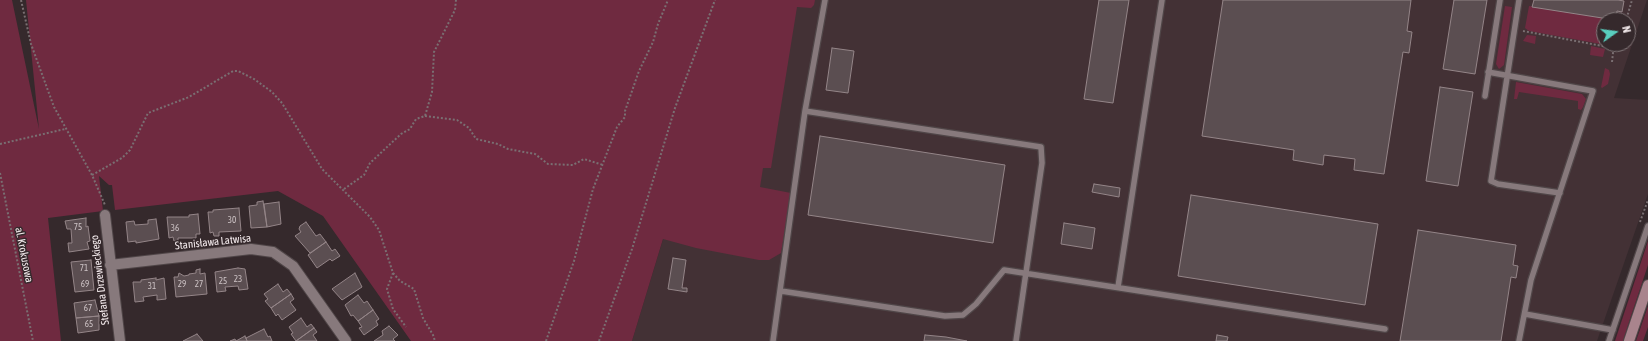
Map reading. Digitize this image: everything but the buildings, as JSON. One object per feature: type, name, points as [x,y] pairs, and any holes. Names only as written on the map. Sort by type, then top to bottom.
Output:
[{"type":"main road","points":[[1629,341],[1648,285]]},
{"type":"street","name":"Stefana Drzewieckiego","points":[[105,215],[120,341]]},
{"type":"street","name":"Stanisława Latwisa","points":[[110,265],[251,249],[273,252],[293,266],[346,341]]},
{"type":"lane","points":[[773,341],[805,111],[825,0]]},
{"type":"lane","points":[[1118,287],[1162,0]]},
{"type":"lane","points":[[1485,96],[1500,0]]},
{"type":"lane","points":[[1519,0],[1491,181],[1498,184],[1560,193]]},
{"type":"lane","points":[[1488,72],[1593,91],[1531,280],[1526,314],[1519,341]]},
{"type":"lane","points":[[805,111],[1040,147],[1042,163],[1016,341]]},
{"type":"lane","points":[[1610,341],[1648,226]]},
{"type":"lane","points":[[781,291],[944,316],[963,315],[976,304],[1004,270],[1385,329]]},
{"type":"lane","points":[[1526,314],[1613,330]]},
{"type":"path","points":[[20,0],[31,44],[54,107],[92,175],[104,202],[105,215]]},
{"type":"path","points":[[425,116],[432,92],[432,66],[434,52],[455,10],[456,0]]},
{"type":"path","points":[[546,341],[574,261],[593,189],[616,127],[625,117],[625,111],[639,71],[653,42],[658,24],[668,0]]},
{"type":"path","points":[[599,341],[632,249],[675,108],[715,0]]},
{"type":"path","points":[[1628,12],[1632,0]]},
{"type":"path","points":[[1524,25],[1523,32],[1596,45]]},
{"type":"path","points":[[1612,62],[1613,52]]},
{"type":"path","points":[[92,175],[122,158],[130,150],[148,113],[194,95],[233,71],[238,71],[254,79],[272,92],[282,103],[316,160],[370,217],[380,230],[393,273],[400,281],[414,290],[423,318],[434,335],[435,341]]},
{"type":"path","points":[[344,190],[364,175],[370,164],[400,134],[410,129],[416,119],[425,116],[457,120],[468,128],[476,139],[498,144],[508,149],[535,154],[548,164],[573,165],[584,159],[603,165]]},
{"type":"path","points":[[0,144],[66,129]]},
{"type":"path","name":"al. Krokusowa","points":[[0,173],[33,341]]},
{"type":"path","points":[[393,273],[387,289],[393,309],[406,327]]},
{"type":"shaded area","points":[[0,0],[12,0],[39,129],[26,0],[815,0],[814,5],[811,8],[797,7],[771,168],[763,168],[760,187],[791,193],[781,253],[769,260],[759,260],[696,248],[663,239],[632,341],[411,341],[323,216],[278,191],[115,210],[112,185],[109,185],[99,176],[103,211],[48,218],[61,341],[0,341]]},
{"type":"shaded area","points":[[736,0],[1647,0],[1636,33],[1636,12],[1596,12],[1596,52],[1629,52],[1614,98],[1648,100],[1648,194],[1597,341],[632,341]]},
{"type":"shaded area","points":[[1505,6],[1512,7],[1504,65],[1499,69],[1496,64]]},
{"type":"shaded area","points":[[1529,6],[1596,17],[1596,43],[1529,31],[1525,28]]},
{"type":"shaded area","points":[[1527,35],[1536,36],[1535,44],[1523,41]]},
{"type":"shaded area","points":[[1591,46],[1596,47],[1596,52],[1604,52],[1603,57],[1590,55]]},
{"type":"shaded area","points":[[1605,68],[1609,70],[1610,74],[1608,84],[1602,88],[1601,87]]},
{"type":"shaded area","points":[[1516,82],[1582,94],[1586,99],[1581,110],[1578,109],[1578,101],[1519,92],[1517,99],[1514,99]]},
{"type":"shaded area","points":[[1648,241],[1648,265],[1623,341],[1615,341]]},
{"type":"shaded area","points":[[1648,306],[1648,327],[1643,341],[1636,341]]}]
